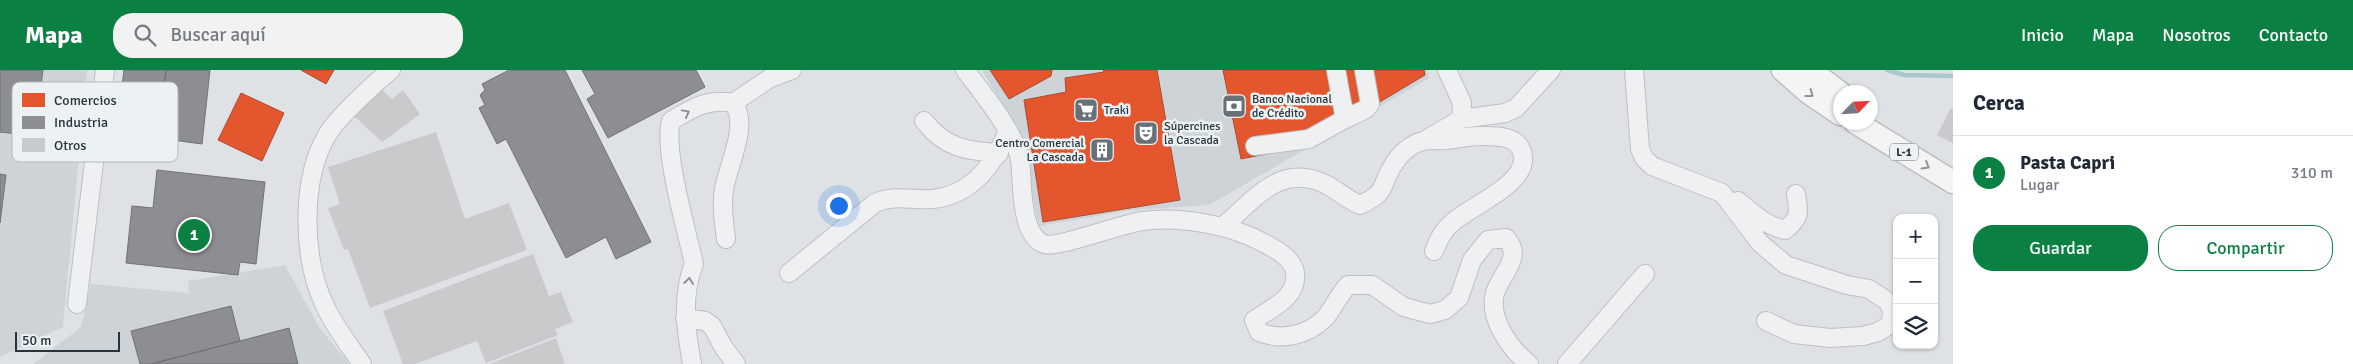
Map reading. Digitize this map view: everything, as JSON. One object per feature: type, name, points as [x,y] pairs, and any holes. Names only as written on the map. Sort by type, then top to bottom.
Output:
[{"type":"main road","points":[[1783,70],[1808,93],[1833,109]]},
{"type":"main road","name":"L-1","points":[[1878,119],[1953,164]]},
{"type":"main road","name":"L-1","points":[[1868,130],[1953,182]]},
{"type":"street","points":[[733,103],[770,78],[792,70]]},
{"type":"street","points":[[964,70],[987,99],[1020,158],[1028,227],[1036,239],[1045,244],[1059,244],[1142,221],[1171,221],[1223,226],[1248,234],[1278,250],[1294,267],[1296,283],[1290,295],[1254,320],[1258,332],[1268,336],[1288,338],[1308,330],[1325,318],[1337,296],[1348,285],[1372,285],[1404,307],[1430,314],[1445,310],[1459,298],[1472,260],[1488,240],[1506,238],[1512,245],[1514,254],[1496,292],[1493,304],[1497,324],[1529,364]]},
{"type":"street","points":[[1336,70],[1345,119]]},
{"type":"street","points":[[1255,146],[1309,140],[1366,109],[1370,104],[1364,70]]},
{"type":"street","points":[[1447,70],[1462,104],[1461,119]]},
{"type":"street","points":[[1223,226],[1266,188],[1290,177],[1314,180],[1327,185],[1348,200],[1360,205],[1379,196],[1392,167],[1405,150],[1461,119],[1505,113],[1516,108],[1551,70]]},
{"type":"street","points":[[1634,70],[1640,149],[1644,158],[1652,166],[1722,193],[1739,202],[1752,215],[1769,226],[1785,230],[1794,222],[1799,212],[1796,194]]},
{"type":"street","points":[[362,364],[325,306],[308,248],[308,210],[311,184],[318,154],[330,131],[386,71]]},
{"type":"street","points":[[692,364],[685,318],[690,272],[694,264],[676,182],[670,128],[671,121],[701,105],[718,100],[733,103],[739,110],[741,119],[724,189],[722,206],[726,239]]},
{"type":"street","points":[[924,121],[935,135],[955,147],[999,153]]},
{"type":"street","points":[[789,273],[875,203],[886,198],[933,199],[973,183],[993,163],[1007,133]]},
{"type":"street","points":[[1424,140],[1438,141],[1476,136],[1505,137],[1516,142],[1522,150],[1524,160],[1523,168],[1497,193],[1468,210],[1442,232],[1434,251]]},
{"type":"street","points":[[77,304],[94,162]]},
{"type":"street","points":[[1722,193],[1760,243],[1786,265],[1847,285],[1869,289],[1887,301],[1892,310],[1891,324],[1878,332],[1863,336],[1830,338],[1794,334],[1766,321]]},
{"type":"street","points":[[1567,364],[1645,274]]},
{"type":"street","points":[[685,318],[705,321],[712,326],[724,348],[736,364]]},
{"type":"shaded area","points":[[0,70],[87,70],[86,82],[12,82],[12,162],[78,162],[63,327],[0,357]]},
{"type":"shaded area","name":"Centro Comercial La Cascada","points":[[982,70],[1427,70],[1429,78],[1209,205],[1132,210],[1039,226],[1016,128]]},
{"type":"shaded area","points":[[285,265],[319,327],[349,364],[33,364],[81,327],[91,284],[189,293],[188,281]]},
{"type":"building: Comercios","points":[[301,70],[334,70],[326,84]]},
{"type":"building: Comercios","points":[[990,70],[1052,70],[1051,76],[1009,99]]},
{"type":"building: Comercios","name":"Centro Comercial La Cascada","points":[[1103,70],[1157,70],[1180,200],[1043,222],[1024,100],[1066,92],[1065,78],[1104,72]]},
{"type":"building: Comercios","points":[[1223,70],[1424,70],[1425,75],[1306,146],[1241,159]]},
{"type":"building: Comercios","points":[[241,93],[284,113],[262,161],[218,140]]},
{"type":"building: Industria","points":[[0,70],[43,70],[41,82],[12,82],[12,133],[0,132]]},
{"type":"building: Industria","points":[[124,70],[166,70],[165,82],[122,82]]},
{"type":"building: Industria","points":[[166,70],[210,70],[202,144],[178,141],[178,82],[165,82]]},
{"type":"building: Industria","points":[[509,70],[565,70],[651,242],[616,259],[606,237],[566,258],[506,139],[497,144],[479,108],[485,105],[480,95],[485,90],[482,84]]},
{"type":"building: Industria","points":[[582,70],[696,70],[705,87],[608,138],[587,99],[595,94]]},
{"type":"building: Industria","points":[[157,170],[265,182],[256,264],[240,262],[238,275],[126,263],[132,206],[153,208]]},
{"type":"building: Industria","points":[[0,174],[6,175],[0,223]]},
{"type":"building: Industria","points":[[231,306],[240,341],[151,364],[140,364],[131,331]]},
{"type":"building: Industria","points":[[289,328],[298,364],[151,364],[240,341]]},
{"type":"building: Otros","points":[[382,90],[392,99],[403,90],[420,114],[382,142],[353,115],[368,97],[372,100]]},
{"type":"building: Otros","points":[[1951,108],[1953,110],[1953,143],[1937,135]]},
{"type":"building: Otros","points":[[436,132],[465,219],[509,203],[527,250],[370,308],[348,249],[344,250],[328,208],[340,204],[328,167]]},
{"type":"building: Otros","points":[[533,254],[549,296],[561,292],[573,322],[555,329],[558,335],[486,363],[477,341],[415,364],[403,364],[383,311]]},
{"type":"building: Otros","points":[[556,338],[565,364],[489,364]]},
{"type":"waterway","points":[[1887,70],[1904,75],[1953,76]]},
{"type":"place","name":"Banco Nacional de Crédito","points":[[1234,106]]},
{"type":"place","name":"Traki","points":[[1086,110]]},
{"type":"place","name":"Súpercines la Cascada","points":[[1146,133]]},
{"type":"place","name":"Centro Comercial La Cascada","points":[[1102,150]]},
{"type":"place","name":"Pasta Capri","points":[[194,235]]}]
